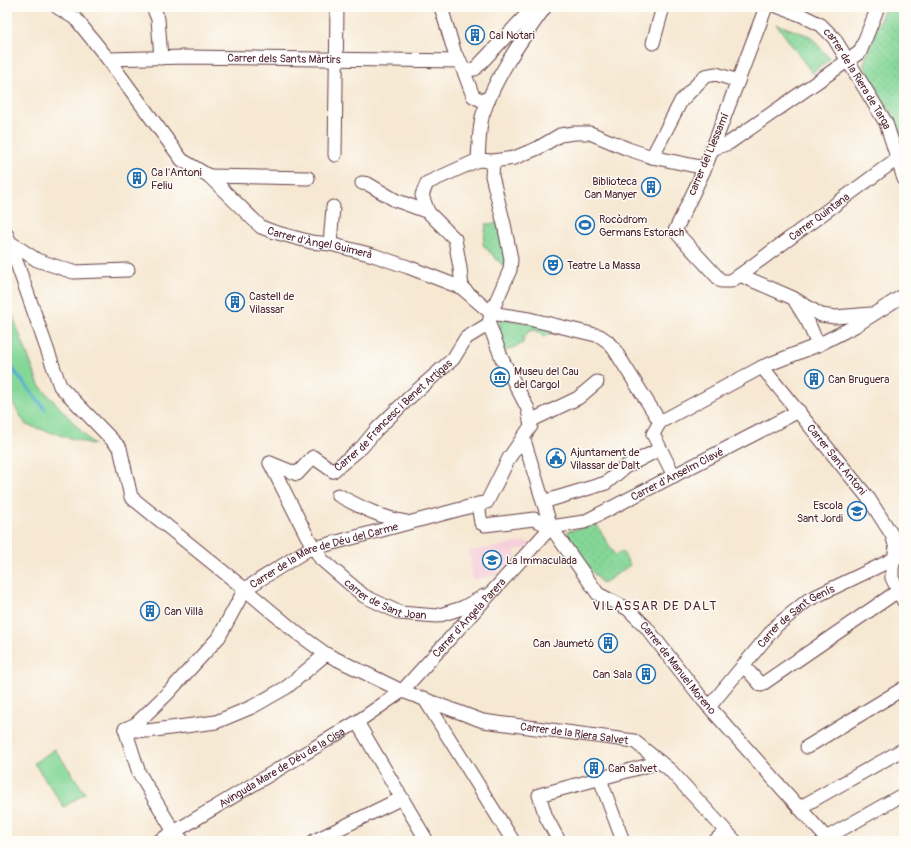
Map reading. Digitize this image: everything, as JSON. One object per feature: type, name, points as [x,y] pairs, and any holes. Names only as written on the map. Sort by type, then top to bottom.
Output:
[{"type":"street","name":"Carrer d'Àngel Guimerà","points":[[57,7],[76,19],[108,59],[182,160],[209,176],[261,227],[311,242],[330,244],[374,255],[462,288],[490,318],[502,359],[529,415]]},
{"type":"street","points":[[153,7],[158,19],[160,58]]},
{"type":"street","points":[[335,155],[337,7]]},
{"type":"street","points":[[441,7],[455,54],[473,96],[481,100],[489,98]]},
{"type":"street","points":[[478,160],[482,115],[489,98],[503,71],[545,7]]},
{"type":"street","points":[[653,43],[663,7]]},
{"type":"street","name":"carrer del Llessamí","points":[[740,275],[730,281],[721,281],[675,231],[705,168],[766,7]]},
{"type":"street","name":"carrer de la Riera de Targa","points":[[779,7],[801,15],[820,26],[834,38],[886,122],[904,179]]},
{"type":"street","points":[[712,149],[729,143],[860,52],[878,7]]},
{"type":"street","points":[[461,65],[475,69],[531,10]]},
{"type":"street","name":"Carrer dels Sants Màrtirs","points":[[108,59],[336,59],[461,65]]},
{"type":"street","points":[[652,158],[681,101],[705,76],[716,74],[738,81]]},
{"type":"street","points":[[428,212],[422,195],[427,183],[478,160],[492,161],[514,158],[538,148],[560,135],[590,133],[652,158],[705,168]]},
{"type":"street","name":"Carrer Quintana","points":[[740,275],[898,158]]},
{"type":"street","points":[[492,161],[492,176],[511,259],[510,270],[490,318],[529,319],[600,336],[614,349],[660,422]]},
{"type":"street","points":[[209,176],[308,178]]},
{"type":"street","points":[[362,182],[395,200],[428,212],[455,239],[462,288]]},
{"type":"street","points":[[330,244],[333,207]]},
{"type":"street","points":[[9,239],[37,260],[73,272],[128,270]]},
{"type":"street","name":"Carrer de la Riera Salvet","points":[[9,239],[60,386],[120,448],[131,497],[297,633],[326,654],[402,691],[483,721],[634,741],[670,770],[735,841]]},
{"type":"street","points":[[740,275],[793,298],[822,315],[835,317],[873,314]]},
{"type":"street","points":[[674,476],[653,434],[660,422],[762,367],[818,345],[855,326],[904,295]]},
{"type":"street","points":[[793,298],[808,322],[818,345]]},
{"type":"street","name":"Carrer de Francesc i Benet Artigas","points":[[270,463],[297,474],[313,457],[333,471],[362,447],[377,429],[411,396],[453,359],[466,338],[490,318]]},
{"type":"street","name":"Carrer Sant Antoni","points":[[762,367],[869,499],[892,535],[899,556],[892,570],[892,578],[901,597]]},
{"type":"street","points":[[524,441],[531,426],[529,415],[578,398],[597,382]]},
{"type":"street","name":"Carrer d'Anselm Clavé","points":[[551,527],[584,522],[799,411]]},
{"type":"street","name":"Carrer de la Mare de Déu del Carme","points":[[125,729],[136,724],[169,692],[218,637],[245,589],[314,547],[487,502],[509,458],[524,441]]},
{"type":"street","name":"Carrer de Manuel Moreno","points":[[524,441],[551,527],[598,594],[628,609],[646,626],[709,707],[826,840]]},
{"type":"street","points":[[544,502],[606,483],[624,467],[660,449]]},
{"type":"street","name":"carrer de Sant Joan","points":[[270,463],[321,559],[364,596],[400,613],[437,616],[462,608],[493,591]]},
{"type":"street","points":[[338,495],[367,510],[394,520],[410,522]]},
{"type":"street","points":[[478,504],[481,522],[485,525],[534,519],[551,527]]},
{"type":"street","name":"Carrer d'Àngela Parera","points":[[402,691],[551,527]]},
{"type":"street","name":"Carrer de Sant Genís","points":[[709,707],[743,664],[776,626],[808,600],[899,556]]},
{"type":"street","points":[[743,664],[761,685],[901,597]]},
{"type":"street","points":[[178,837],[139,773],[125,729],[147,731],[216,722],[252,707],[287,687],[326,654]]},
{"type":"street","points":[[807,747],[904,688]]},
{"type":"street","name":"Avinguda Mare de Déu de la Cisa","points":[[159,841],[178,837],[357,722],[402,691]]},
{"type":"street","points":[[424,698],[513,841]]},
{"type":"street","points":[[357,722],[426,841]]},
{"type":"street","points":[[799,808],[904,749]]},
{"type":"street","points":[[559,841],[546,817],[539,795],[660,762]]},
{"type":"street","points":[[600,779],[623,841]]},
{"type":"street","points":[[826,840],[904,794]]},
{"type":"street","points":[[314,841],[402,798]]},
{"type":"street","points":[[715,841],[725,830]]},
{"type":"shaded area","name":"La Immaculada","points":[[529,541],[530,547],[515,550],[516,559],[510,561],[506,566],[498,570],[497,575],[473,580],[469,551]]},
{"type":"green space","points":[[885,7],[904,7],[904,146],[897,123],[863,65]]},
{"type":"green space","points":[[776,24],[810,36],[830,59],[812,73]]},
{"type":"green space","points":[[500,223],[507,260],[504,267],[483,245],[486,224]]},
{"type":"green space","points":[[7,301],[39,385],[94,445],[26,425],[7,394]]},
{"type":"green space","points":[[500,318],[552,327],[553,332],[543,337],[536,330],[529,331],[524,337],[523,343],[504,352],[499,335]]},
{"type":"green space","points":[[595,522],[615,555],[622,551],[630,565],[603,584],[565,540],[568,531],[592,526]]},
{"type":"green space","points":[[55,749],[85,793],[64,807],[34,763]]},
{"type":"waterway","points":[[7,362],[45,409]]},
{"type":"place","name":"Cal Notari","points":[[475,35]]},
{"type":"place","name":"Ca l'Antoni Feliu","points":[[137,178]]},
{"type":"place","name":"Biblioteca Can Manyer","points":[[651,187]]},
{"type":"place","name":"Rocòdrom Germans Estorach","points":[[585,225]]},
{"type":"place","name":"Teatre La Massa","points":[[553,265]]},
{"type":"place","name":"Castell de Vilassar","points":[[235,302]]},
{"type":"place","name":"Museu del Cau del Cargol","points":[[500,377]]},
{"type":"place","name":"Can Bruguera","points":[[814,379]]},
{"type":"place","name":"Ajuntament de Vilassar de Dalt","points":[[556,458]]},
{"type":"place","name":"Escola Sant Jordi","points":[[857,511]]},
{"type":"place","name":"La Immaculada","points":[[492,560]]},
{"type":"place","name":"Can Villà","points":[[150,611]]},
{"type":"place","name":"Can Jaumetó","points":[[608,643]]},
{"type":"place","name":"Can Sala","points":[[646,674]]},
{"type":"place","name":"Can Salvet","points":[[594,768]]},
{"type":"district","name":"VILASSAR DE DALT","points":[[655,605]]}]
